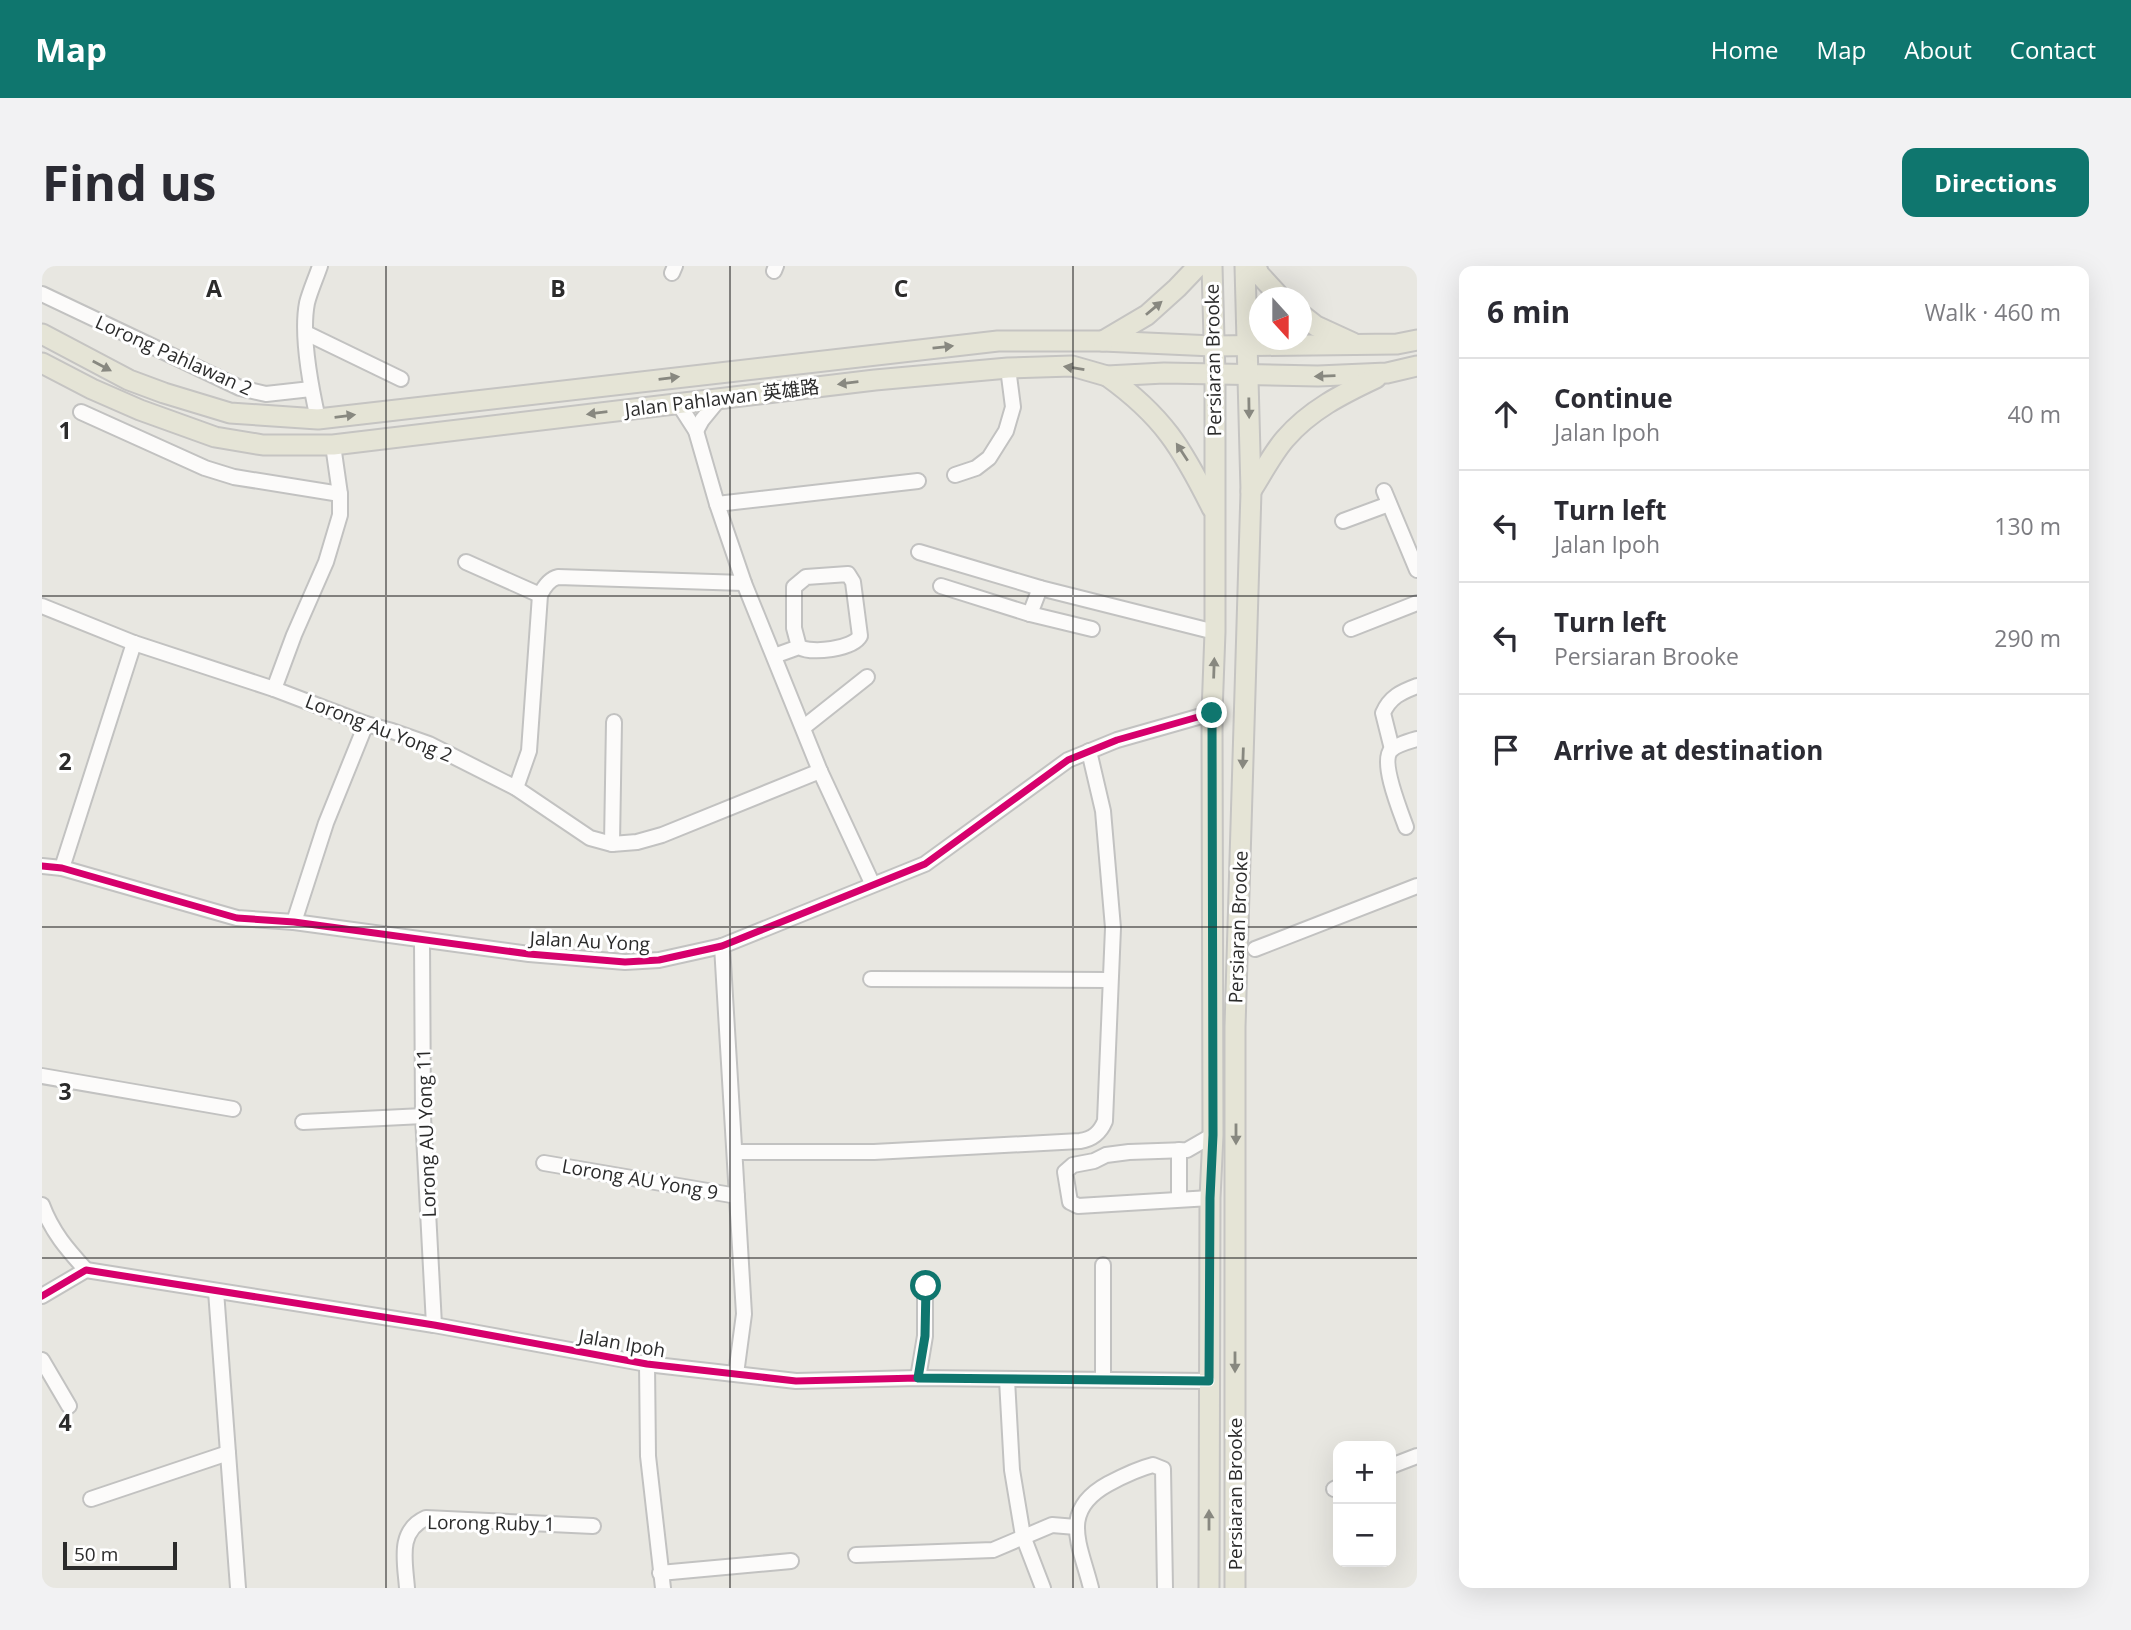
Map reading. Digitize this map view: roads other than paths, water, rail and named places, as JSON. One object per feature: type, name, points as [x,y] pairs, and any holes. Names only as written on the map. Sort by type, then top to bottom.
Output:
[{"type":"main road","points":[[1103,341],[1147,315],[1198,266]]},
{"type":"main road","name":"Persiaran Brooke","points":[[1209,1588],[1210,1198],[1213,1135],[1212,713],[1215,632],[1215,375],[1212,266]]},
{"type":"main road","name":"Persiaran Brooke","points":[[1235,1588],[1235,1027],[1251,491],[1245,266]]},
{"type":"main road","points":[[1256,266],[1259,274],[1271,287]]},
{"type":"main road","points":[[1312,323],[1356,345]]},
{"type":"main road","name":"Jalan Pahlawan 英雄路","points":[[42,334],[129,380],[164,393],[230,413],[318,419],[998,341],[1103,341],[1247,346],[1397,344],[1417,340]]},
{"type":"main road","name":"Jalan Pahlawan 英雄路","points":[[42,363],[140,410],[215,437],[262,444],[333,445],[875,380],[1008,368],[1072,366],[1107,376],[1164,373],[1318,376],[1387,373],[1417,366]]},
{"type":"main road","points":[[1251,491],[1284,440],[1312,412],[1341,394],[1387,373]]},
{"type":"main road","points":[[1107,376],[1137,397],[1164,425],[1187,457],[1214,512]]},
{"type":"street","points":[[318,419],[311,389],[306,333],[307,304],[320,266]]},
{"type":"street","name":"Lorong Pahlawan 2","points":[[42,294],[240,388],[267,394],[311,389]]},
{"type":"street","points":[[306,333],[401,379]]},
{"type":"street","points":[[955,475],[976,468],[989,458],[1006,431],[1013,407],[1008,368]]},
{"type":"street","points":[[696,431],[720,398]]},
{"type":"street","points":[[678,403],[696,431],[744,583],[820,771],[872,883]]},
{"type":"street","points":[[81,412],[205,468],[234,477],[340,494]]},
{"type":"street","points":[[274,689],[326,562],[340,515],[333,445]]},
{"type":"street","points":[[717,504],[918,481]]},
{"type":"street","points":[[1343,521],[1387,498],[1417,570]]},
{"type":"street","points":[[919,552],[1040,588],[1215,632]]},
{"type":"street","points":[[466,562],[540,594]]},
{"type":"street","points":[[774,656],[799,647],[809,651],[849,645],[857,641],[860,636],[853,582],[848,574],[806,578],[794,587],[794,628],[799,647]]},
{"type":"street","points":[[516,788],[529,751],[540,594],[545,585],[558,577],[744,583]]},
{"type":"street","points":[[941,586],[1030,614],[1092,629]]},
{"type":"street","points":[[1030,614],[1040,588]]},
{"type":"street","points":[[1352,629],[1417,603]]},
{"type":"street","name":"Lorong Au Yong 2","points":[[42,606],[134,643],[429,744],[516,788],[590,838],[612,844],[637,842],[662,835],[820,771]]},
{"type":"street","points":[[62,868],[134,643]]},
{"type":"street","points":[[804,727],[866,677]]},
{"type":"street","points":[[1392,749],[1382,713],[1387,703],[1400,692],[1417,686]]},
{"type":"street","name":"Jalan Au Yong","points":[[42,866],[62,868],[237,918],[294,922],[529,954],[625,962],[659,960],[722,946],[872,883],[925,864],[1068,760],[1117,740],[1212,713]]},
{"type":"street","points":[[612,844],[614,722]]},
{"type":"street","points":[[294,922],[326,823],[366,724]]},
{"type":"street","points":[[1406,827],[1389,772],[1388,755],[1392,749],[1417,739]]},
{"type":"street","points":[[735,1152],[874,1152],[1080,1141],[1095,1136],[1105,1121],[1113,928],[1104,824],[1089,751]]},
{"type":"street","points":[[1255,949],[1417,886]]},
{"type":"street","name":"Lorong AU Yong 11","points":[[422,940],[424,1116],[433,1325]]},
{"type":"street","points":[[722,946],[744,1314],[736,1374]]},
{"type":"street","points":[[871,979],[1110,980]]},
{"type":"street","points":[[42,1076],[233,1109]]},
{"type":"street","points":[[303,1122],[424,1116]]},
{"type":"street","points":[[1210,1198],[1073,1205],[1070,1202],[1066,1169],[1099,1160],[1106,1155],[1187,1150],[1213,1135]]},
{"type":"street","points":[[1095,1136],[1106,1155]]},
{"type":"street","points":[[1179,1150],[1179,1199]]},
{"type":"street","name":"Lorong AU Yong 9","points":[[544,1163],[737,1196]]},
{"type":"street","points":[[42,1205],[50,1227],[86,1270],[42,1296]]},
{"type":"street","points":[[1103,1265],[1103,1380]]},
{"type":"street","name":"Jalan Ipoh","points":[[86,1270],[433,1325],[647,1364],[796,1381],[918,1378],[1209,1381]]},
{"type":"street","points":[[918,1378],[925,1336],[926,1286]]},
{"type":"street","points":[[216,1291],[238,1588]]},
{"type":"street","points":[[42,1360],[69,1406]]},
{"type":"street","points":[[647,1364],[648,1456],[661,1581],[790,1560]]},
{"type":"street","points":[[1007,1380],[1012,1469],[1023,1536],[1043,1588]]},
{"type":"street","points":[[91,1499],[228,1453]]},
{"type":"street","points":[[1396,1464],[1417,1456]]},
{"type":"street","points":[[1091,1588],[1076,1527],[1079,1510],[1096,1491],[1142,1468],[1159,1466],[1163,1469],[1165,1503],[1166,1588]]},
{"type":"street","name":"Lorong Ruby 1","points":[[407,1588],[406,1539],[415,1523],[426,1518],[593,1526]]},
{"type":"street","points":[[856,1555],[993,1550],[1052,1525],[1076,1527]]}]
